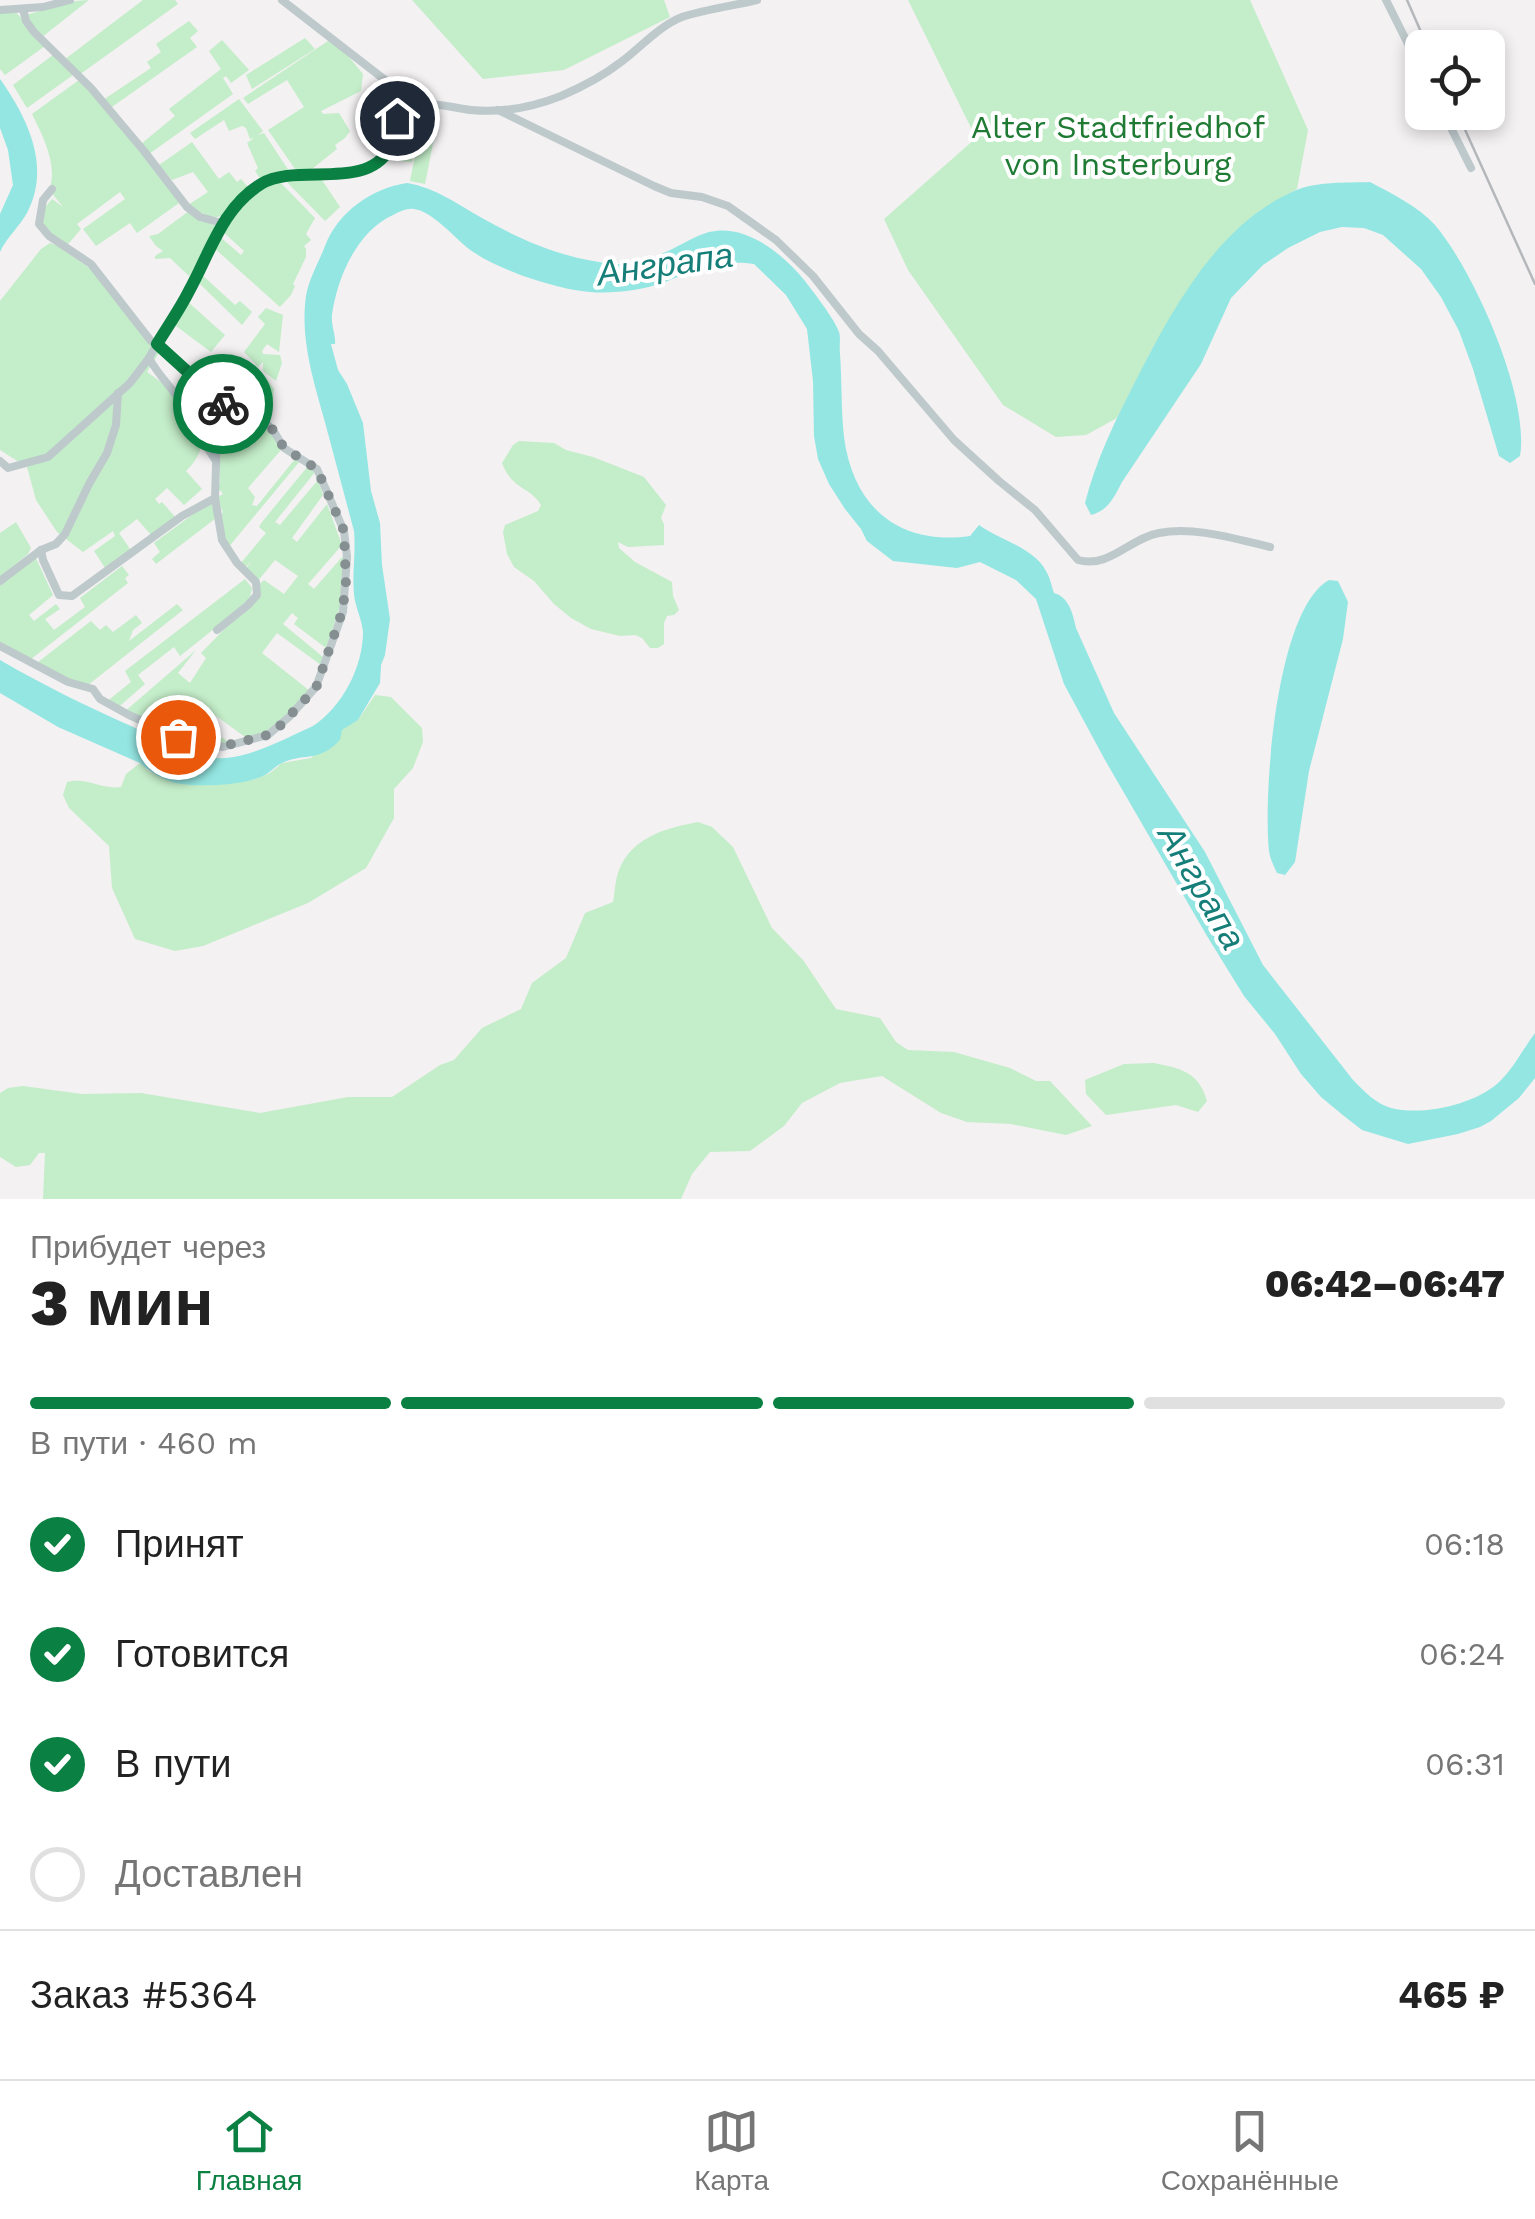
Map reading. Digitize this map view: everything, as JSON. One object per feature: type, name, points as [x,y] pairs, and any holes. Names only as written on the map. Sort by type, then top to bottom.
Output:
[{"type":"street","points":[[0,10],[70,0]]},
{"type":"street","points":[[282,0],[416,104]]},
{"type":"street","points":[[0,461],[8,468],[48,457],[130,382],[188,294],[222,223],[264,182],[303,174],[348,174],[374,164],[392,146],[397,118],[416,104],[498,110],[539,103],[605,74],[682,18],[757,0]]},
{"type":"street","points":[[1386,0],[1405,38]]},
{"type":"street","points":[[23,9],[34,32],[91,88],[186,207],[200,217],[222,223]]},
{"type":"street","points":[[498,110],[670,193],[728,206],[776,240],[813,276],[954,440],[1036,510],[1078,560],[1096,562],[1162,532],[1202,533],[1270,548]]},
{"type":"street","points":[[1452,130],[1471,168]]},
{"type":"street","points":[[0,646],[68,682],[93,689],[112,707],[178,737],[224,746],[268,735],[316,688],[342,612],[346,586],[344,531],[317,469],[284,448],[258,415],[218,401],[150,341],[92,264],[49,236],[39,224],[43,200],[52,189]]},
{"type":"street","points":[[149,358],[196,424],[216,461]]},
{"type":"street","points":[[0,581],[66,534],[107,453],[116,425],[118,393]]},
{"type":"street","points":[[217,630],[257,594],[256,582],[222,540],[215,498],[218,401]]},
{"type":"street","points":[[41,550],[60,596],[72,596],[152,536],[215,498]]},
{"type":"green space","points":[[89,0],[42,37],[26,15],[76,1]]},
{"type":"green space","points":[[143,0],[175,0],[178,4],[79,75],[64,60]]},
{"type":"green space","points":[[412,0],[664,0],[670,17],[564,70],[483,79]]},
{"type":"green space","name":"Alter Stadtfriedhof von Insterburg","points":[[908,0],[1250,0],[1308,130],[1297,189],[1262,209],[1225,242],[1186,292],[1117,418],[1086,435],[1056,437],[1003,405],[908,270],[884,219],[976,138]]},
{"type":"green space","points":[[15,11],[45,46],[5,75],[0,69],[0,13]]},
{"type":"green space","points":[[189,21],[198,31],[190,38],[197,47],[109,109],[103,100],[151,68],[147,62],[161,52],[156,44]]},
{"type":"green space","points":[[305,38],[315,49],[252,89],[246,75]]},
{"type":"green space","points":[[222,40],[249,70],[231,83],[226,76],[223,78],[233,94],[149,154],[141,144],[175,116],[169,109],[221,69],[209,51]]},
{"type":"green space","points":[[328,41],[344,51],[363,74],[361,91],[321,111],[339,113],[350,131],[335,145],[337,149],[312,169],[295,169],[268,130],[304,107],[287,80],[248,104],[243,98]]},
{"type":"green space","points":[[53,55],[73,75],[27,108],[13,85]]},
{"type":"green space","points":[[79,80],[139,148],[179,203],[137,233],[130,223],[96,246],[83,229],[125,199],[120,192],[77,224],[81,229],[63,250],[91,269],[160,351],[147,372],[190,403],[179,393],[185,381],[213,406],[214,431],[201,428],[200,452],[186,471],[202,489],[184,505],[167,488],[155,499],[176,518],[153,537],[137,519],[119,533],[132,552],[107,571],[94,551],[115,536],[113,531],[83,552],[57,532],[36,500],[27,467],[0,450],[0,301],[41,249],[50,243],[61,247],[42,225],[42,214],[52,199],[63,207],[51,192],[50,159],[32,114]]},
{"type":"green space","points":[[239,99],[263,131],[258,135],[264,133],[289,171],[261,180],[247,143],[254,138],[250,139],[242,126],[229,131],[224,120],[195,139],[190,133]]},
{"type":"green space","points":[[425,105],[440,108],[425,184],[410,181]]},
{"type":"green space","points":[[410,107],[422,108],[412,162],[399,161]]},
{"type":"green space","points":[[192,142],[219,179],[229,172],[247,186],[221,216],[208,216],[188,205],[208,192],[193,172],[172,180],[159,165]]},
{"type":"green space","points":[[293,176],[299,181],[320,177],[340,207],[325,221],[282,177]]},
{"type":"green space","points":[[278,180],[315,218],[306,234],[311,240],[304,246],[306,257],[295,286],[280,307],[213,247],[219,236],[241,255],[244,251],[222,231],[256,189]]},
{"type":"green space","points":[[189,211],[217,227],[189,276],[170,258],[155,259],[163,251],[149,236],[158,234]]},
{"type":"green space","points":[[201,274],[235,305],[240,301],[252,312],[242,325],[198,282]]},
{"type":"green space","points":[[188,302],[225,335],[211,352],[172,323]]},
{"type":"green space","points":[[266,308],[283,315],[279,352],[267,344],[262,351],[280,355],[282,363],[276,381],[263,371],[263,362],[258,367],[244,352],[265,324],[258,317]]},
{"type":"green space","points":[[204,358],[231,389],[243,380],[250,366],[263,374],[274,389],[271,416],[225,405],[195,379],[198,376],[193,371]]},
{"type":"green space","points":[[226,412],[271,431],[281,450],[248,488],[255,497],[252,505],[257,506],[295,459],[300,461],[227,549],[220,516],[223,512],[216,498],[223,494],[220,490],[217,493],[219,432]]},
{"type":"green space","points":[[519,441],[554,443],[644,477],[666,505],[661,518],[664,545],[628,547],[618,542],[619,548],[635,562],[672,582],[679,610],[667,616],[664,644],[650,648],[635,635],[620,636],[591,629],[571,618],[514,567],[507,554],[505,525],[538,511],[541,505],[511,478],[502,463]]},
{"type":"green space","points":[[308,466],[315,472],[275,522],[280,525],[318,480],[323,495],[292,538],[297,542],[327,504],[342,545],[308,584],[314,589],[343,556],[340,607],[326,648],[294,624],[298,618],[292,613],[283,624],[323,657],[321,665],[277,633],[262,653],[310,691],[288,716],[252,742],[212,713],[204,726],[232,744],[218,748],[123,713],[196,650],[178,673],[190,683],[206,658],[201,653],[253,600],[257,586],[264,580],[284,594],[298,576],[275,560],[257,582],[245,570],[252,560],[245,568],[240,564],[266,533],[259,527],[262,522]]},
{"type":"green space","points":[[211,501],[216,518],[156,564],[152,559],[160,552],[154,543]]},
{"type":"green space","points":[[16,522],[31,548],[0,577],[0,533]]},
{"type":"green space","points":[[35,556],[53,595],[29,615],[34,621],[56,604],[60,609],[45,619],[54,630],[85,607],[80,598],[122,566],[129,575],[125,578],[128,583],[26,663],[0,648],[0,582]]},
{"type":"green space","points":[[245,579],[252,588],[245,604],[180,656],[174,647],[138,675],[145,684],[115,710],[105,703],[131,682],[125,671]]},
{"type":"green space","points":[[177,604],[183,610],[83,689],[33,666],[91,621],[100,630],[106,625],[113,632],[136,615],[142,623],[133,630],[129,641]]},
{"type":"green space","points":[[375,695],[391,697],[422,728],[423,742],[413,768],[394,789],[394,818],[366,868],[308,903],[203,946],[175,951],[135,939],[112,888],[109,846],[69,808],[63,795],[67,782],[121,787],[126,774],[140,763],[150,772],[181,784],[253,780],[282,763],[311,758],[358,720]]},
{"type":"green space","points":[[698,822],[712,827],[733,847],[772,928],[803,960],[836,1009],[880,1018],[896,1042],[908,1050],[954,1052],[1010,1068],[1036,1081],[1050,1081],[1092,1126],[1066,1135],[1011,1124],[967,1122],[941,1113],[882,1076],[840,1083],[802,1103],[784,1126],[750,1151],[710,1152],[692,1174],[681,1199],[43,1199],[45,1153],[39,1153],[30,1165],[16,1167],[0,1157],[0,1093],[8,1088],[23,1086],[82,1094],[141,1093],[260,1113],[348,1097],[392,1097],[454,1060],[482,1028],[521,1009],[532,983],[566,958],[585,913],[613,902],[619,870],[632,849],[662,831]]},
{"type":"green space","points":[[1154,1063],[1194,1078],[1207,1101],[1198,1112],[1176,1105],[1106,1115],[1086,1094],[1085,1080],[1124,1064]]},
{"type":"water","points":[[0,79],[27,126],[37,160],[37,178],[27,213],[0,252],[0,214],[13,185],[0,128]]},
{"type":"water","points":[[1370,182],[1428,218],[1466,272],[1508,369],[1521,431],[1520,456],[1510,463],[1499,456],[1459,331],[1421,269],[1383,235],[1364,228],[1342,227],[1320,232],[1288,248],[1263,265],[1231,298],[1201,364],[1110,502],[1091,515],[1085,503],[1089,487],[1120,411],[1181,299],[1219,248],[1267,206],[1294,191],[1322,184]]},
{"type":"water","name":"Анграпа","points":[[407,183],[437,193],[530,242],[599,262],[637,263],[709,232],[723,230],[750,236],[775,251],[805,281],[839,332],[844,437],[849,462],[869,502],[901,528],[922,535],[970,536],[979,525],[1028,552],[1043,567],[1054,593],[1070,607],[1114,713],[1205,852],[1263,965],[1353,1080],[1375,1100],[1391,1108],[1418,1111],[1447,1107],[1474,1098],[1497,1084],[1535,1033],[1535,1078],[1519,1098],[1480,1127],[1408,1144],[1362,1130],[1321,1097],[1244,996],[1105,760],[1064,684],[1036,599],[1016,580],[980,562],[957,568],[893,561],[867,541],[845,509],[818,459],[807,329],[786,295],[754,264],[719,264],[628,291],[576,290],[544,283],[495,264],[421,211],[409,209],[380,222],[351,257],[332,315],[335,344],[331,344],[338,370],[363,423],[371,491],[380,523],[390,619],[380,683],[358,720],[342,730],[340,740],[326,751],[284,762],[262,777],[231,784],[189,785],[164,779],[140,763],[58,727],[0,693],[0,660],[165,742],[215,758],[248,753],[313,726],[342,697],[355,672],[363,632],[354,594],[354,531],[311,369],[305,333],[306,296],[325,246],[347,212],[381,190]]},
{"type":"water","points":[[1329,580],[1338,581],[1348,602],[1343,639],[1309,771],[1295,862],[1285,875],[1277,873],[1269,851],[1268,789],[1277,705],[1296,627],[1311,598]]},
{"type":"railway","points":[[1407,0],[1420,30]]},
{"type":"railway","points":[[1465,130],[1535,284]]},
{"type":"way so far","points":[[178,737],[224,746],[277,729],[316,688],[342,612],[346,586],[344,531],[317,469],[284,448],[258,415],[223,404]]},
{"type":"route","points":[[223,404],[157,344],[188,294],[222,223],[264,182],[303,174],[348,174],[374,164],[392,146],[397,118]]}]
